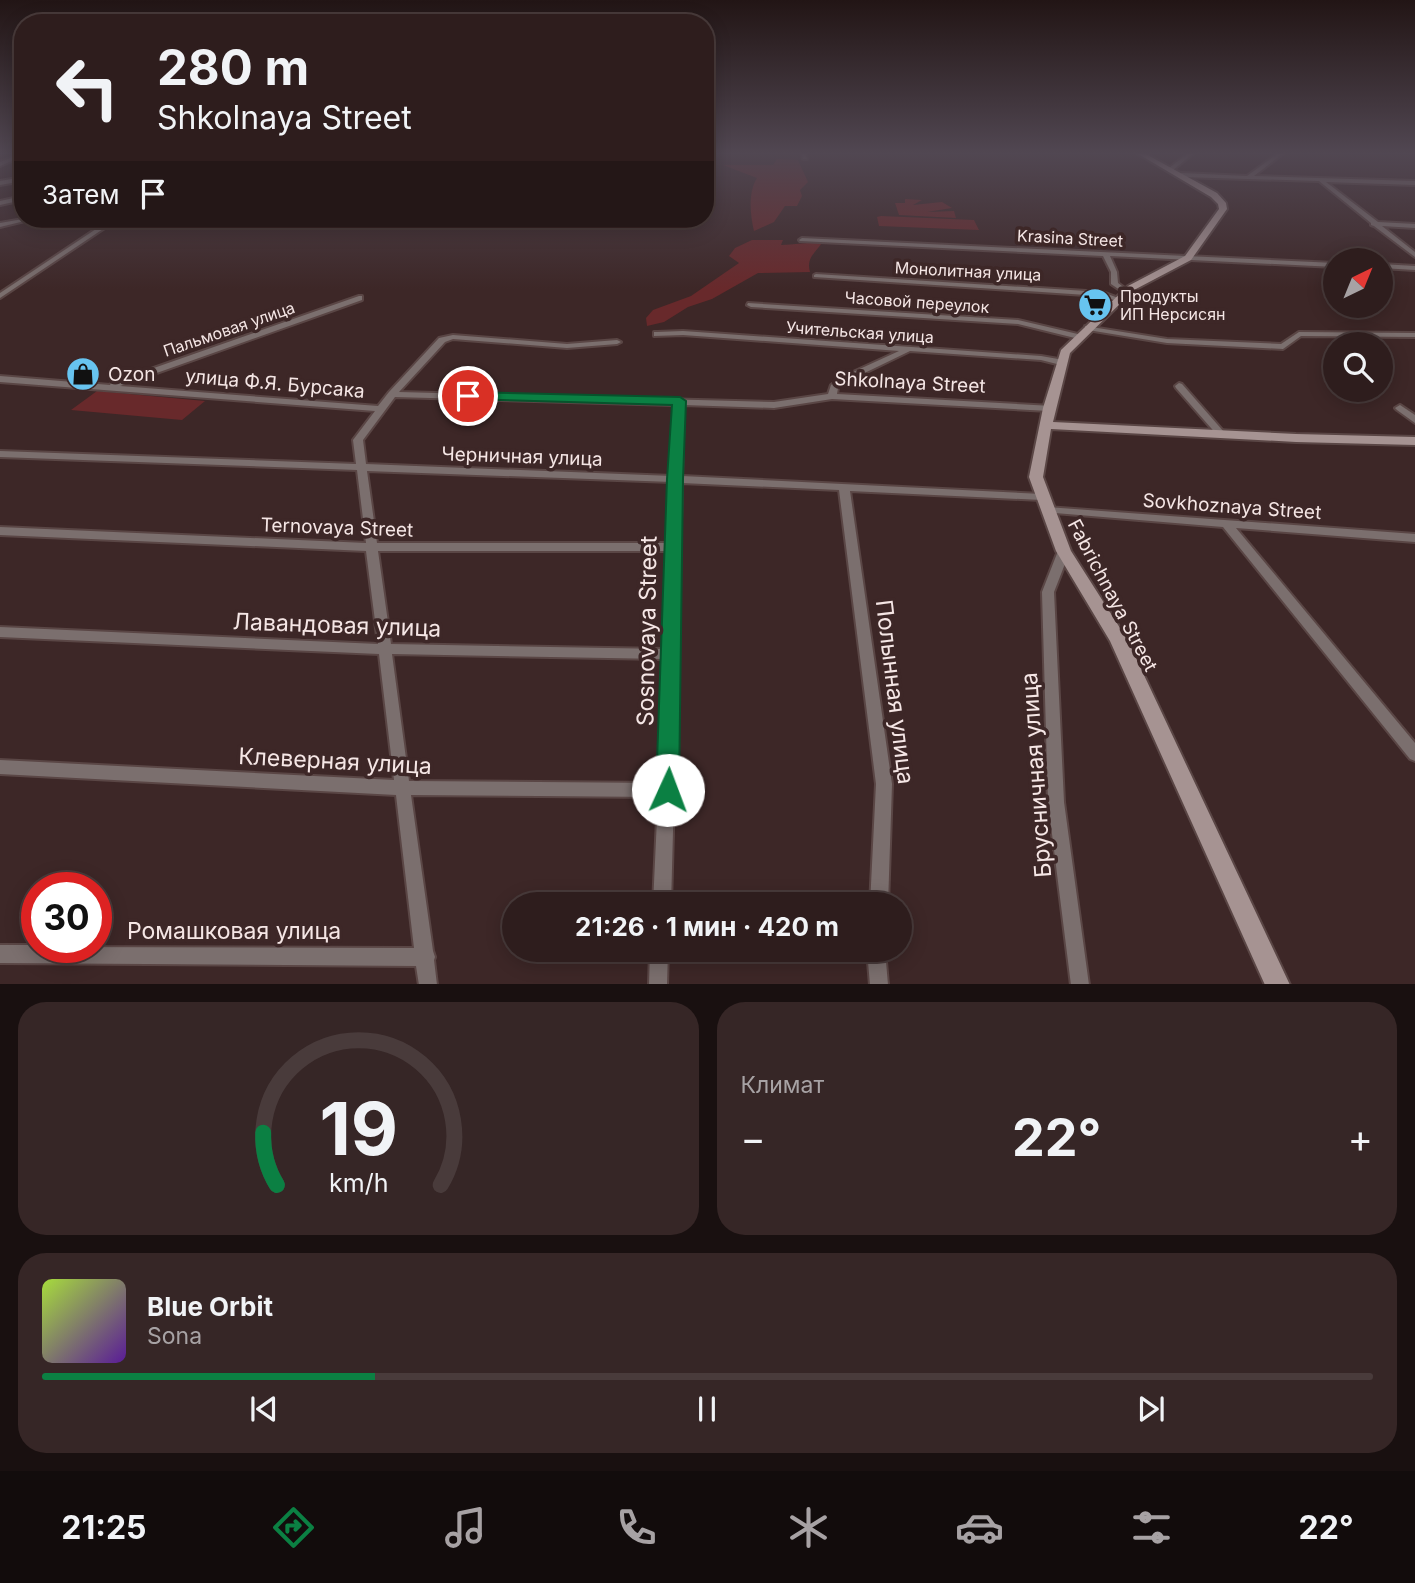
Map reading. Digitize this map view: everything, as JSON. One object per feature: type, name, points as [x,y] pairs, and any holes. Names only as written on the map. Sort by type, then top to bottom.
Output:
[{"type":"street","name":"Fabrichnaya Street","points":[[1217,198],[1223,209],[1188,258],[1121,295],[1065,352],[1049,408],[1036,477],[1062,558],[1118,639],[1278,984]]},
{"type":"street","points":[[1345,198],[1373,224],[1415,255]]},
{"type":"street","points":[[1373,224],[1415,226]]},
{"type":"street","points":[[0,296],[102,228]]},
{"type":"street","name":"Krasina Street","points":[[802,240],[1323,264]]},
{"type":"street","points":[[1105,254],[1121,295]]},
{"type":"street","points":[[1393,267],[1415,268]]},
{"type":"street","name":"Монолитная улица","points":[[816,276],[1121,295]]},
{"type":"street","name":"Пальмовая улица","points":[[108,387],[359,298]]},
{"type":"street","name":"Часовой переулок","points":[[751,305],[1018,322],[1083,332],[1107,331],[1167,341],[1283,347],[1299,334],[1415,335]]},
{"type":"street","name":"Учительская улица","points":[[657,334],[683,333],[1041,358],[1061,362]]},
{"type":"street","points":[[428,984],[358,440],[392,394],[442,340],[453,337],[544,345],[617,342]]},
{"type":"street","points":[[832,396],[834,387],[843,380],[908,349]]},
{"type":"street","name":"улица Ф.Я. Бурсака","points":[[0,379],[381,410]]},
{"type":"street","points":[[1179,386],[1221,434]]},
{"type":"street","name":"Shkolnaya Street","points":[[392,394],[774,405],[832,396],[1049,408]]},
{"type":"street","name":"Sosnovaya Street","points":[[663,892],[673,654],[675,479],[680,401]]},
{"type":"street","points":[[1399,408],[1415,420]]},
{"type":"street","points":[[1046,425],[1415,441]]},
{"type":"street","name":"Черничная улица","points":[[0,454],[844,487],[1045,504]]},
{"type":"street","name":"Полынная улица","points":[[844,487],[884,784],[879,892]]},
{"type":"street","name":"Sovkhoznaya Street","points":[[1045,504],[1226,523],[1415,538]]},
{"type":"street","points":[[1226,523],[1415,754]]},
{"type":"street","name":"Ternovaya Street","points":[[0,531],[372,547],[674,547]]},
{"type":"street","name":"Брусничная улица","points":[[1062,558],[1048,592],[1056,802],[1080,984]]},
{"type":"street","name":"Лавандовая улица","points":[[0,632],[385,649],[673,654]]},
{"type":"street","name":"Клеверная улица","points":[[0,767],[404,788],[668,790]]},
{"type":"street","name":"Ромашковая улица","points":[[0,954],[426,957]]},
{"type":"street","points":[[658,984],[659,962]]},
{"type":"street","points":[[877,962],[879,984]]},
{"type":"shaded area","points":[[751,198],[801,198],[797,206],[785,206],[774,222],[754,231]]},
{"type":"shaded area","points":[[905,199],[922,200],[913,205],[951,201],[942,202],[952,208],[927,212],[954,211],[956,218],[899,215],[895,203],[905,203]]},
{"type":"shaded area","points":[[877,217],[974,220],[979,230],[879,226]]},
{"type":"shaded area","points":[[752,240],[783,240],[781,245],[822,243],[810,259],[810,272],[758,273],[712,299],[688,307],[664,322],[647,326],[646,318],[653,310],[691,296],[739,263],[729,256],[735,248]]},
{"type":"shaded area","points":[[97,391],[205,401],[182,420],[71,410]]},
{"type":"place","name":"Продукты ИП Нерсисян","points":[[1095,305]]},
{"type":"place","name":"Ozon","points":[[83,374]]},
{"type":"route","points":[[468,396],[680,401],[675,479],[668,790]]}]
